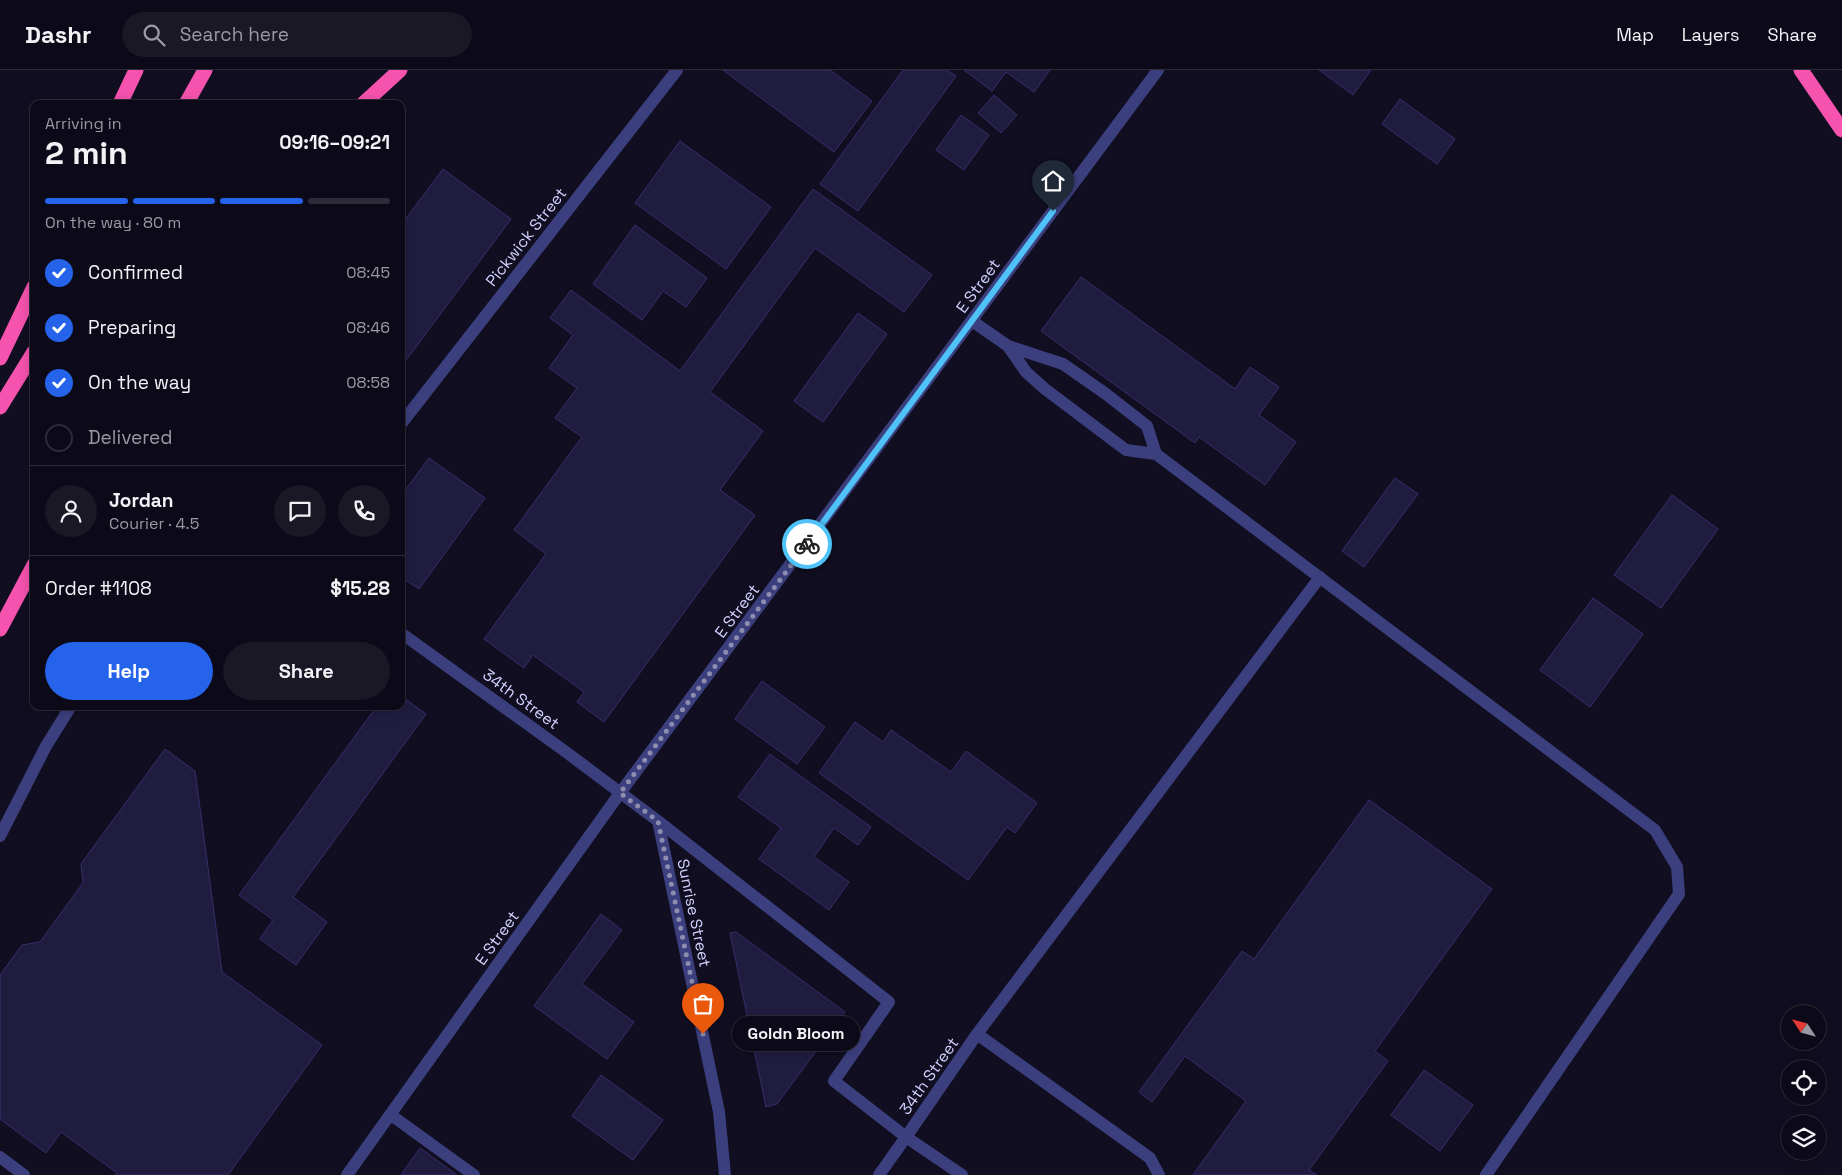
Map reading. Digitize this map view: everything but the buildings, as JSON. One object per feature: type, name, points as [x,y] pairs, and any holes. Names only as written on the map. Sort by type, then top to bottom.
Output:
[{"type":"highway","points":[[188,100],[205,70]]},
{"type":"highway","points":[[367,100],[400,70]]},
{"type":"highway","points":[[1801,70],[1842,130]]},
{"type":"highway","points":[[122,100],[134,74]]},
{"type":"highway","points":[[0,358],[30,295]]},
{"type":"highway","points":[[0,407],[30,358]]},
{"type":"highway","points":[[0,628],[30,572]]},
{"type":"street","name":"Pickwick Street","points":[[405,419],[677,70]]},
{"type":"street","name":"E Street","points":[[347,1175],[620,793],[1158,70]]},
{"type":"street","points":[[972,321],[1008,346],[1063,364],[1106,394],[1147,426],[1156,454]]},
{"type":"street","points":[[1008,346],[1026,372],[1045,389],[1126,450],[1156,454],[1655,830],[1677,867],[1679,894],[1486,1175]]},
{"type":"street","points":[[977,1034],[1320,577]]},
{"type":"street","name":"34th Street","points":[[405,637],[620,793]]},
{"type":"street","points":[[0,836],[46,746],[68,710]]},
{"type":"street","points":[[620,793],[658,821]]},
{"type":"street","name":"34th Street","points":[[658,821],[889,1002],[834,1081],[906,1137],[977,1034],[1150,1158],[1159,1175]]},
{"type":"street","name":"Sunrise Street","points":[[658,821],[719,1112],[725,1175]]},
{"type":"street","points":[[391,1115],[474,1175]]},
{"type":"street","points":[[879,1175],[906,1137],[962,1175]]},
{"type":"street","points":[[0,1157],[24,1175]]},
{"type":"way so far","points":[[703,1034],[658,821],[620,793],[807,544]]},
{"type":"place","name":"Goldn Bloom","points":[[703,1034]]},
{"type":"route","points":[[807,544],[1053,211]]}]
